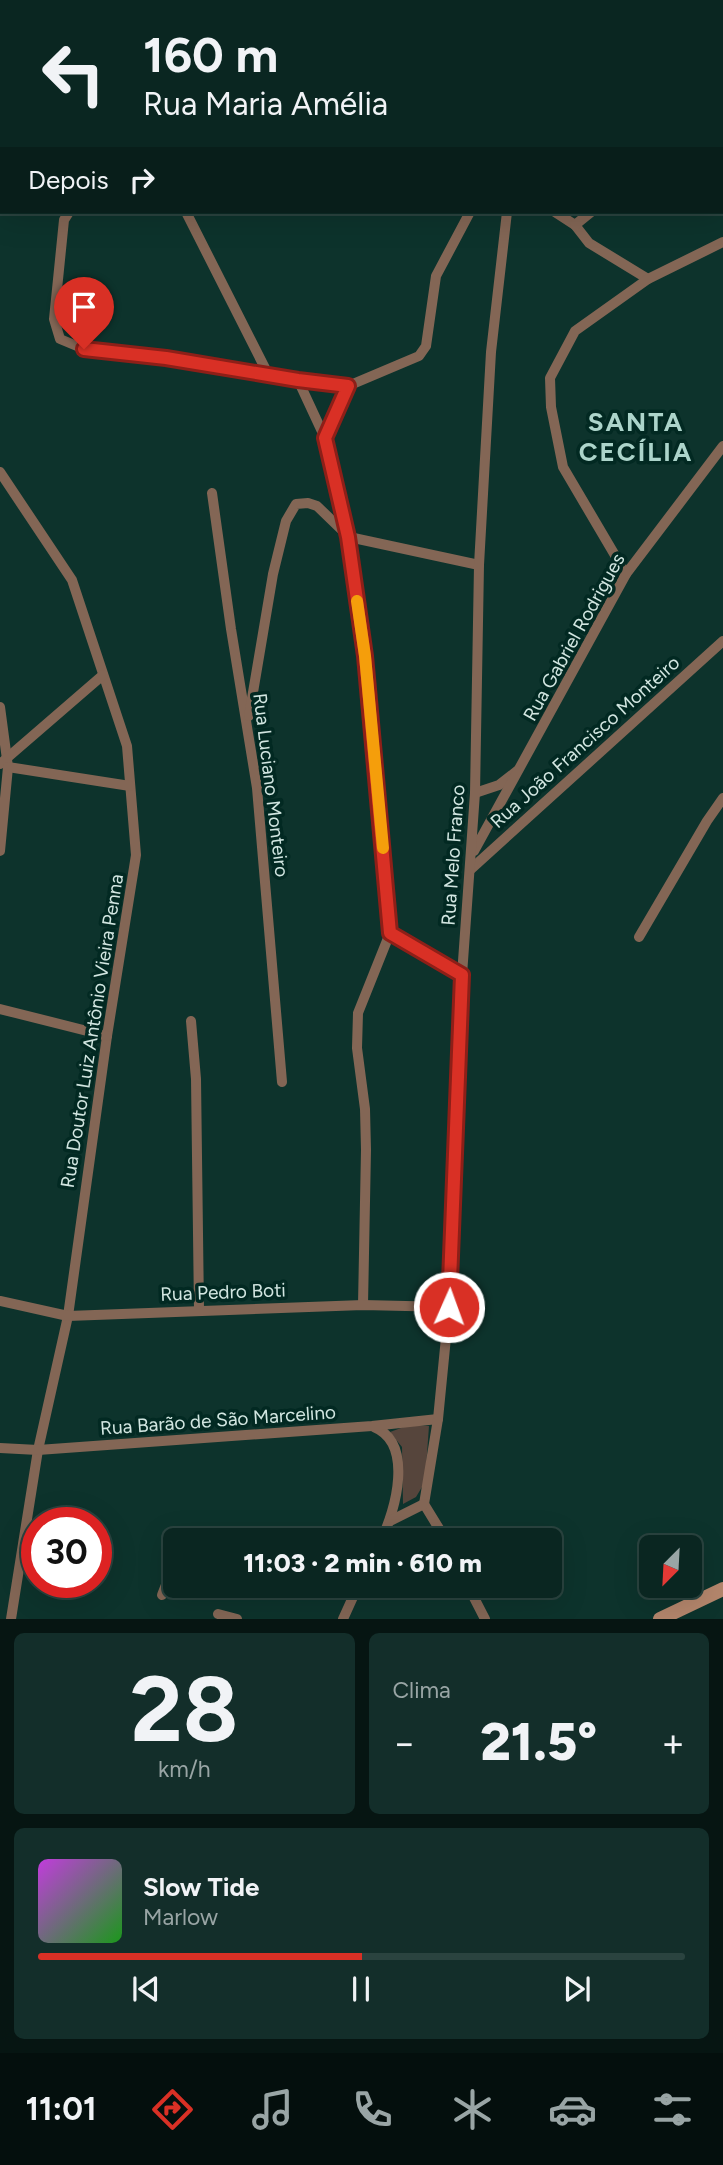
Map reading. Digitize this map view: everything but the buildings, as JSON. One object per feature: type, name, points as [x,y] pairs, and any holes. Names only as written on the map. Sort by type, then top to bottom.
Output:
[{"type":"main road","points":[[660,1619],[723,1589]]},
{"type":"street","points":[[68,214],[64,220],[54,319],[60,339],[84,349],[166,358],[348,386],[419,356],[426,346],[436,276],[469,214]]},
{"type":"street","points":[[187,214],[268,374]]},
{"type":"street","name":"Rua Melo Franco","points":[[424,1504],[439,1419],[449,1307],[462,975],[475,793],[479,565],[491,352],[507,214]]},
{"type":"street","points":[[558,214],[575,225],[589,243],[648,279]]},
{"type":"street","points":[[575,225],[589,214]]},
{"type":"street","points":[[626,573],[563,467],[551,408],[550,378],[575,331],[648,279],[723,242]]},
{"type":"street","points":[[298,380],[325,438],[348,537],[365,656],[390,933],[358,1013],[357,1048],[365,1109],[363,1305]]},
{"type":"street","points":[[325,438],[348,386]]},
{"type":"street","name":"Rua Gabriel Rodrigues","points":[[471,856],[626,573],[723,446]]},
{"type":"street","name":"Rua Doutor Luiz Antônio Vieira Penna","points":[[0,472],[72,580],[127,746],[136,855],[107,1036],[68,1316],[38,1450],[11,1619]]},
{"type":"street","name":"Rua Luciano Monteiro","points":[[212,494],[257,788],[282,1082]]},
{"type":"street","points":[[247,726],[274,574],[286,521],[296,504],[317,506],[348,537],[479,565]]},
{"type":"street","name":"Rua João Francisco Monteiro","points":[[470,870],[723,641]]},
{"type":"street","points":[[5,763],[103,675]]},
{"type":"street","points":[[0,707],[5,763],[0,851]]},
{"type":"street","points":[[5,763],[130,786]]},
{"type":"street","points":[[475,793],[499,785],[522,767]]},
{"type":"street","points":[[639,937],[723,798]]},
{"type":"street","points":[[390,933],[462,975]]},
{"type":"street","points":[[0,1009],[107,1036]]},
{"type":"street","points":[[191,1021],[196,1079],[199,1310]]},
{"type":"street","name":"Rua Pedro Boti","points":[[0,1301],[68,1316],[363,1305],[449,1307]]},
{"type":"street","name":"Rua Barão de São Marcelino","points":[[0,1448],[38,1450],[439,1419]]},
{"type":"street","points":[[372,1426],[384,1431],[396,1450],[397,1480],[387,1528]]},
{"type":"street","points":[[390,1521],[424,1504],[439,1528]]},
{"type":"street","points":[[343,1619],[353,1598]]},
{"type":"street","points":[[474,1598],[485,1619]]},
{"type":"street","points":[[218,1614],[237,1619]]},
{"type":"shaded area","points":[[409,1425],[429,1426],[425,1482],[416,1497],[403,1504],[402,1447],[390,1432]]},
{"type":"slow traffic","points":[[357,601],[365,656],[383,848]]},
{"type":"district","name":"SANTA CECÍLIA","points":[[636,436]]},
{"type":"route","points":[[84,349],[166,358],[348,386],[325,438],[348,537],[365,656],[390,933],[462,975],[449,1307]]}]
